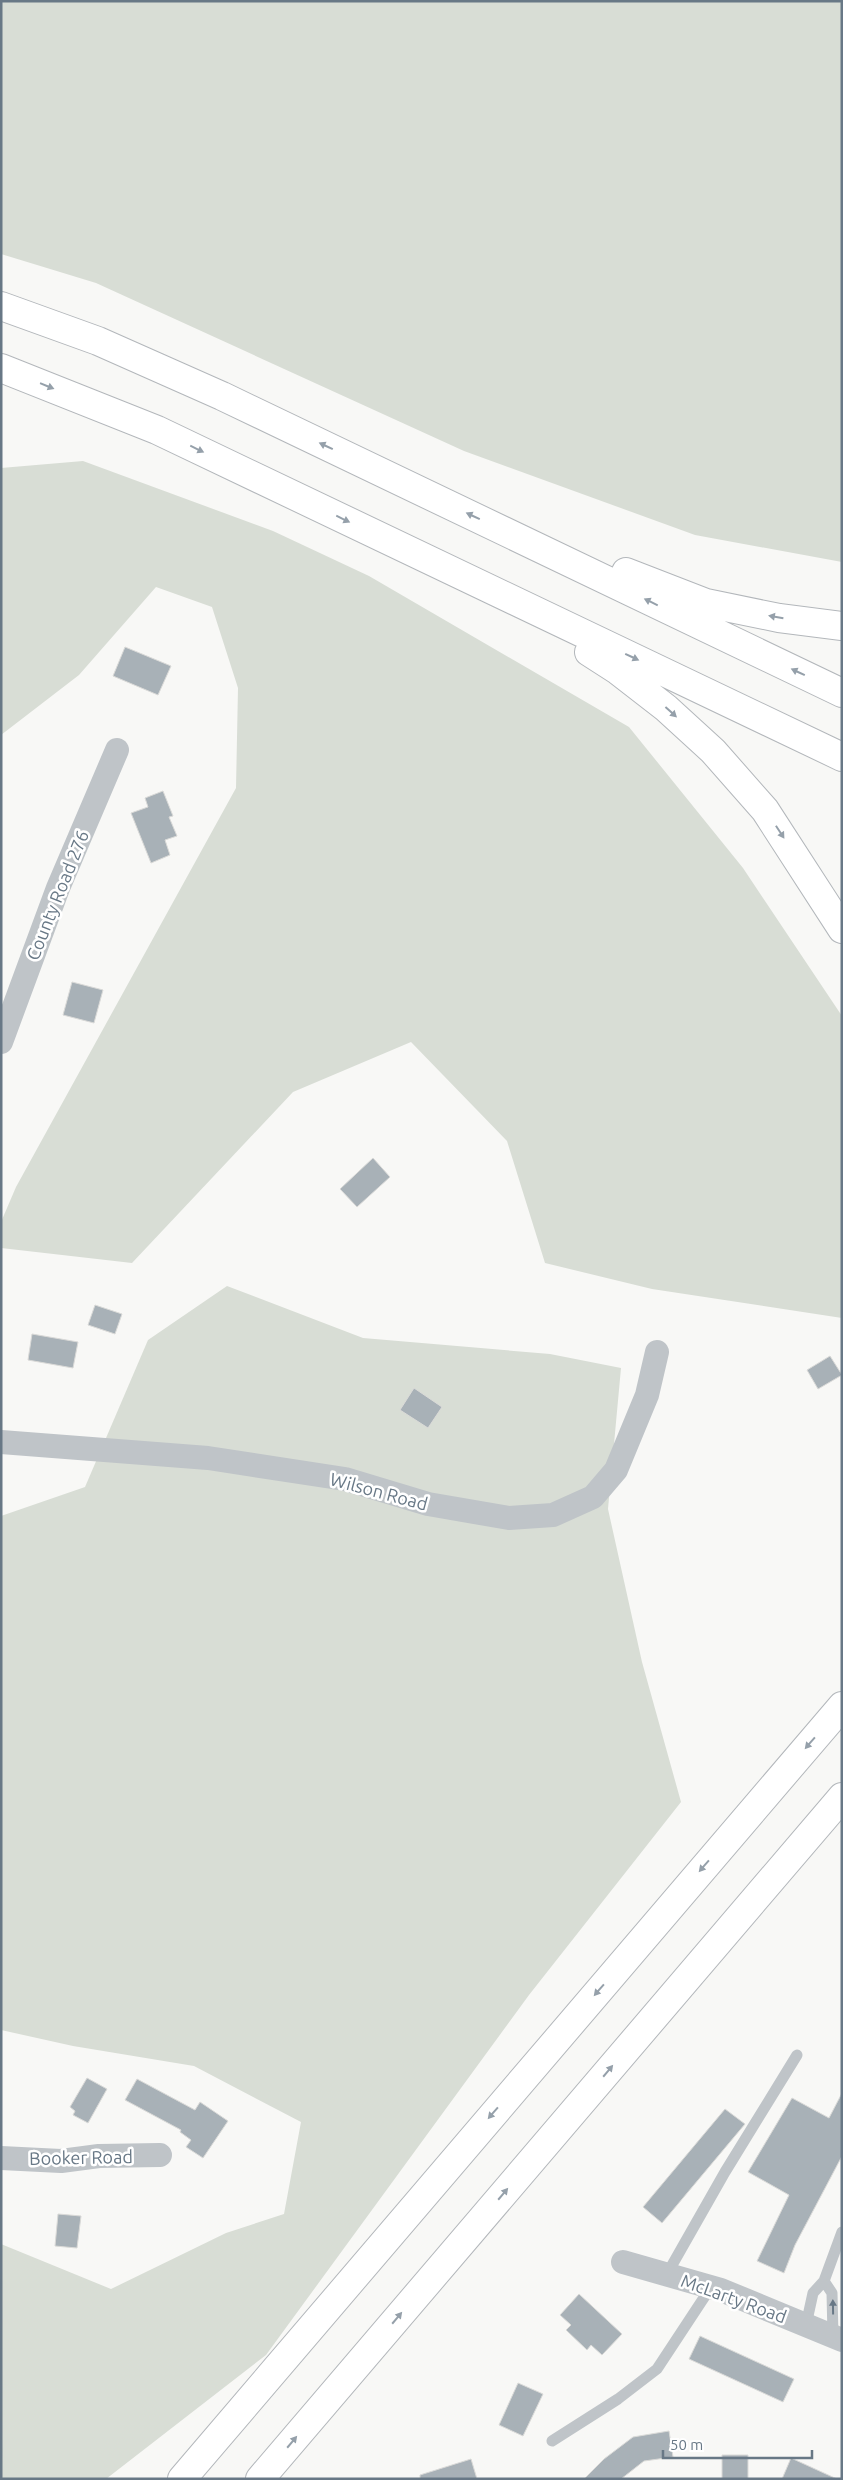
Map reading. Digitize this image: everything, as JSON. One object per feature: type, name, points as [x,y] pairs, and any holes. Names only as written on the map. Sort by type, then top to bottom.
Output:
[{"type":"highway","points":[[1,306],[107,345],[222,396],[842,693]]},
{"type":"highway","points":[[1,368],[157,430],[842,757]]},
{"type":"highway","points":[[504,531],[612,566],[706,603],[779,618],[842,626]]},
{"type":"highway","points":[[486,587],[617,670],[666,708],[713,751],[766,810],[842,929]]},
{"type":"highway","points":[[182,2479],[242,2406],[842,1706]]},
{"type":"highway","points":[[260,2479],[842,1797]]},
{"type":"highway","points":[[168,2479],[242,2406]]},
{"type":"street","name":"County Road 276","points":[[1,1042],[58,888],[117,750]]},
{"type":"street","name":"Wilson Road","points":[[1,1442],[208,1458],[345,1479],[428,1504],[509,1518],[553,1515],[593,1497],[616,1470],[647,1395],[658,1352]]},
{"type":"street","name":"Booker Road","points":[[1,2158],[61,2161],[99,2156],[160,2155]]},
{"type":"street","name":"McLarty Road","points":[[623,2262],[711,2287],[838,2338]]},
{"type":"lane","points":[[667,2274],[725,2172],[797,2055]]},
{"type":"lane","points":[[806,2325],[813,2293],[824,2281],[842,2232]]},
{"type":"lane","points":[[824,2281],[832,2293],[838,2338]]},
{"type":"lane","points":[[552,2441],[618,2399],[657,2369],[711,2287]]},
{"type":"shaded area","points":[[1,1],[842,1],[842,562],[695,535],[464,451],[96,283],[1,254]]},
{"type":"shaded area","points":[[83,461],[273,531],[369,576],[629,727],[743,868],[842,1016],[842,1318],[652,1289],[545,1263],[507,1141],[411,1042],[293,1092],[132,1263],[1,1248],[1,1222],[16,1187],[236,788],[238,688],[212,607],[156,587],[79,675],[1,735],[1,468]]},
{"type":"shaded area","points":[[227,1286],[363,1338],[550,1354],[621,1368],[608,1509],[642,1662],[681,1802],[529,1995],[266,2355],[106,2479],[1,2479],[1,2244],[111,2289],[226,2233],[284,2214],[301,2122],[194,2066],[73,2046],[1,2030],[1,1516],[85,1487],[148,1340]]},
{"type":"building","points":[[125,647],[171,666],[158,695],[113,676]]},
{"type":"building","points":[[163,791],[173,816],[169,817],[177,836],[165,840],[170,855],[151,863],[131,813],[148,807],[145,798]]},
{"type":"building","points":[[72,982],[103,990],[94,1023],[63,1015]]},
{"type":"building","points":[[373,1158],[390,1177],[357,1207],[340,1189]]},
{"type":"building","points":[[95,1305],[122,1314],[115,1334],[88,1325]]},
{"type":"building","points":[[32,1334],[78,1342],[73,1368],[28,1360]]},
{"type":"building","points":[[830,1356],[842,1375],[818,1389],[807,1370]]},
{"type":"building","points":[[414,1388],[442,1407],[428,1428],[400,1410]]},
{"type":"building","points":[[87,2078],[107,2089],[88,2123],[73,2115],[75,2111],[70,2107]]},
{"type":"building","points":[[137,2079],[195,2110],[200,2102],[228,2121],[203,2158],[186,2147],[191,2140],[180,2132],[181,2130],[125,2100]]},
{"type":"building","points":[[842,2093],[842,2156],[795,2245],[784,2273],[757,2261],[789,2195],[748,2172],[792,2098],[829,2118]]},
{"type":"building","points":[[725,2109],[745,2124],[662,2223],[643,2207]]},
{"type":"building","points":[[58,2214],[81,2216],[77,2248],[55,2246]]},
{"type":"building","points":[[579,2294],[622,2334],[602,2355],[591,2345],[587,2350],[566,2330],[571,2325],[560,2315]]},
{"type":"building","points":[[700,2336],[794,2379],[783,2402],[689,2359]]},
{"type":"building","points":[[518,2383],[543,2394],[523,2436],[499,2425]]},
{"type":"building","points":[[669,2431],[673,2457],[644,2461],[621,2479],[584,2479],[604,2459],[633,2437]]},
{"type":"building","points":[[722,2455],[748,2455],[748,2479],[722,2479]]},
{"type":"building","points":[[791,2458],[837,2479],[782,2479]]},
{"type":"building","points":[[471,2459],[477,2479],[420,2479],[420,2475]]}]
